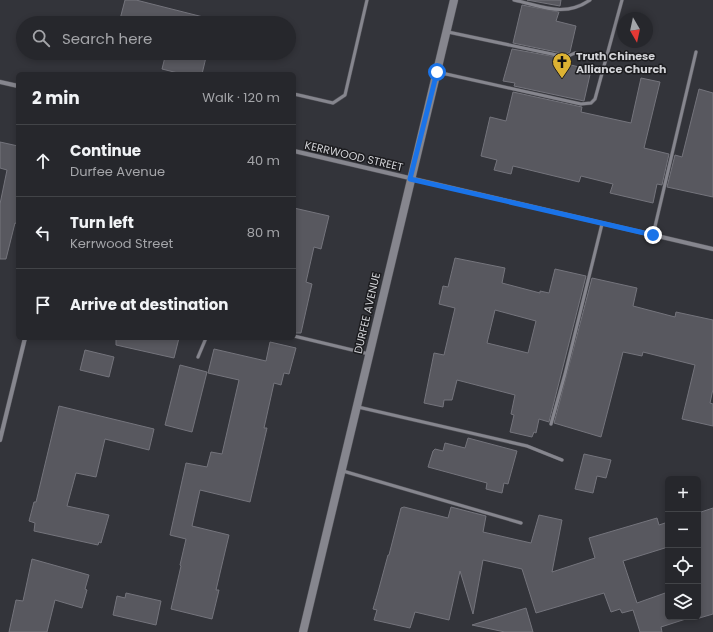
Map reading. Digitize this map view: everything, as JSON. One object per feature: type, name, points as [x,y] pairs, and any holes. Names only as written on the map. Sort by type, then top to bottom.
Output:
[{"type":"main road","name":"DURFEE AVENUE","points":[[303,632],[454,0]]},
{"type":"street","points":[[0,82],[16,86]]},
{"type":"street","name":"KERRWOOD STREET","points":[[296,151],[713,249]]},
{"type":"street","points":[[0,440],[25,340]]},
{"type":"lane","points":[[296,94],[333,103],[345,95],[367,0]]},
{"type":"lane","points":[[514,0],[563,11],[581,6],[590,0]]},
{"type":"lane","points":[[437,72],[581,104],[591,103],[595,99],[622,0]]},
{"type":"lane","points":[[446,31],[566,57],[575,53],[606,58]]},
{"type":"lane","points":[[653,235],[696,52]]},
{"type":"lane","points":[[551,424],[602,224]]},
{"type":"lane","points":[[296,336],[369,354]]},
{"type":"lane","points":[[198,357],[205,340]]},
{"type":"lane","points":[[356,407],[527,446],[562,460]]},
{"type":"lane","points":[[341,470],[521,523]]},
{"type":"building","points":[[125,0],[136,0],[199,16],[121,16]]},
{"type":"building","points":[[527,0],[561,0],[560,6]]},
{"type":"building","points":[[522,5],[559,12],[556,21],[576,26],[570,52],[566,54],[513,43]]},
{"type":"building","points":[[512,49],[568,59],[567,64],[591,70],[584,101],[514,86],[515,83],[503,81]]},
{"type":"building","points":[[164,60],[205,60],[202,72],[174,72],[162,69]]},
{"type":"building","points":[[641,78],[660,82],[644,148],[669,154],[662,185],[657,184],[653,203],[610,193],[613,184],[581,176],[579,182],[513,166],[511,174],[494,170],[497,160],[481,156],[490,117],[506,121],[513,92],[582,107],[581,112],[631,123]]},
{"type":"building","points":[[699,89],[713,93],[713,197],[667,187],[675,155],[682,157]]},
{"type":"building","points":[[0,142],[16,146],[16,223],[6,259],[0,259],[0,204],[7,170],[0,168]]},
{"type":"building","points":[[296,208],[329,216],[321,249],[314,247],[306,282],[312,284],[301,333],[296,333]]},
{"type":"building","points":[[455,258],[505,268],[502,283],[540,293],[540,291],[549,293],[555,269],[586,276],[549,422],[539,419],[536,433],[534,432],[532,437],[510,432],[514,415],[511,414],[515,395],[457,380],[452,400],[444,400],[443,407],[424,403],[434,353],[444,355],[455,308],[439,304],[443,286],[448,287]],"holes":[[[495,310],[536,321],[528,353],[487,343]]]},
{"type":"building","points":[[592,278],[637,288],[633,306],[675,317],[676,312],[713,320],[713,389],[710,403],[713,404],[713,426],[682,419],[695,365],[643,352],[642,356],[623,352],[601,437],[554,423]]},
{"type":"building","points":[[116,340],[178,340],[174,358],[116,345]]},
{"type":"building","points":[[270,342],[296,348],[289,374],[284,373],[281,385],[274,383],[264,428],[267,428],[250,502],[200,490],[192,526],[229,535],[216,590],[219,590],[212,619],[171,609],[186,539],[170,535],[186,463],[207,467],[211,452],[222,454],[239,380],[208,373],[214,349],[266,361]]},
{"type":"building","points":[[85,350],[114,357],[109,377],[80,370]]},
{"type":"building","points":[[180,365],[207,372],[192,432],[165,425]]},
{"type":"building","points":[[59,406],[154,429],[149,450],[105,439],[96,477],[76,473],[67,506],[109,515],[101,543],[99,542],[98,545],[34,531],[35,523],[29,521],[34,502],[36,502]]},
{"type":"building","points":[[468,438],[517,451],[508,484],[504,483],[502,493],[486,489],[487,483],[428,467],[435,449],[443,451],[445,443],[465,448]]},
{"type":"building","points":[[584,454],[611,460],[606,478],[597,476],[593,493],[575,489]]},
{"type":"building","points":[[404,507],[448,518],[451,507],[486,516],[483,532],[531,543],[539,515],[562,520],[552,572],[595,558],[589,538],[657,518],[659,525],[665,523],[665,548],[623,561],[637,603],[665,593],[665,620],[683,620],[661,627],[662,632],[640,632],[633,610],[622,613],[620,609],[611,612],[604,593],[536,613],[522,569],[483,560],[473,614],[460,571],[449,620],[415,612],[410,628],[374,620],[377,610],[373,609],[401,508]]},
{"type":"building","points":[[713,508],[713,614],[701,618],[701,548],[701,512]]},
{"type":"building","points":[[32,559],[89,575],[82,608],[55,600],[47,632],[9,632],[16,600],[23,601]]},
{"type":"building","points":[[126,593],[161,601],[156,625],[113,615],[117,596],[125,598]]},
{"type":"building","points":[[526,608],[533,632],[505,632],[472,625]]},
{"type":"place","name":"Truth Chinese Alliance Church","points":[[562,79]]},
{"type":"route","points":[[437,72],[410,179],[653,235]]}]
